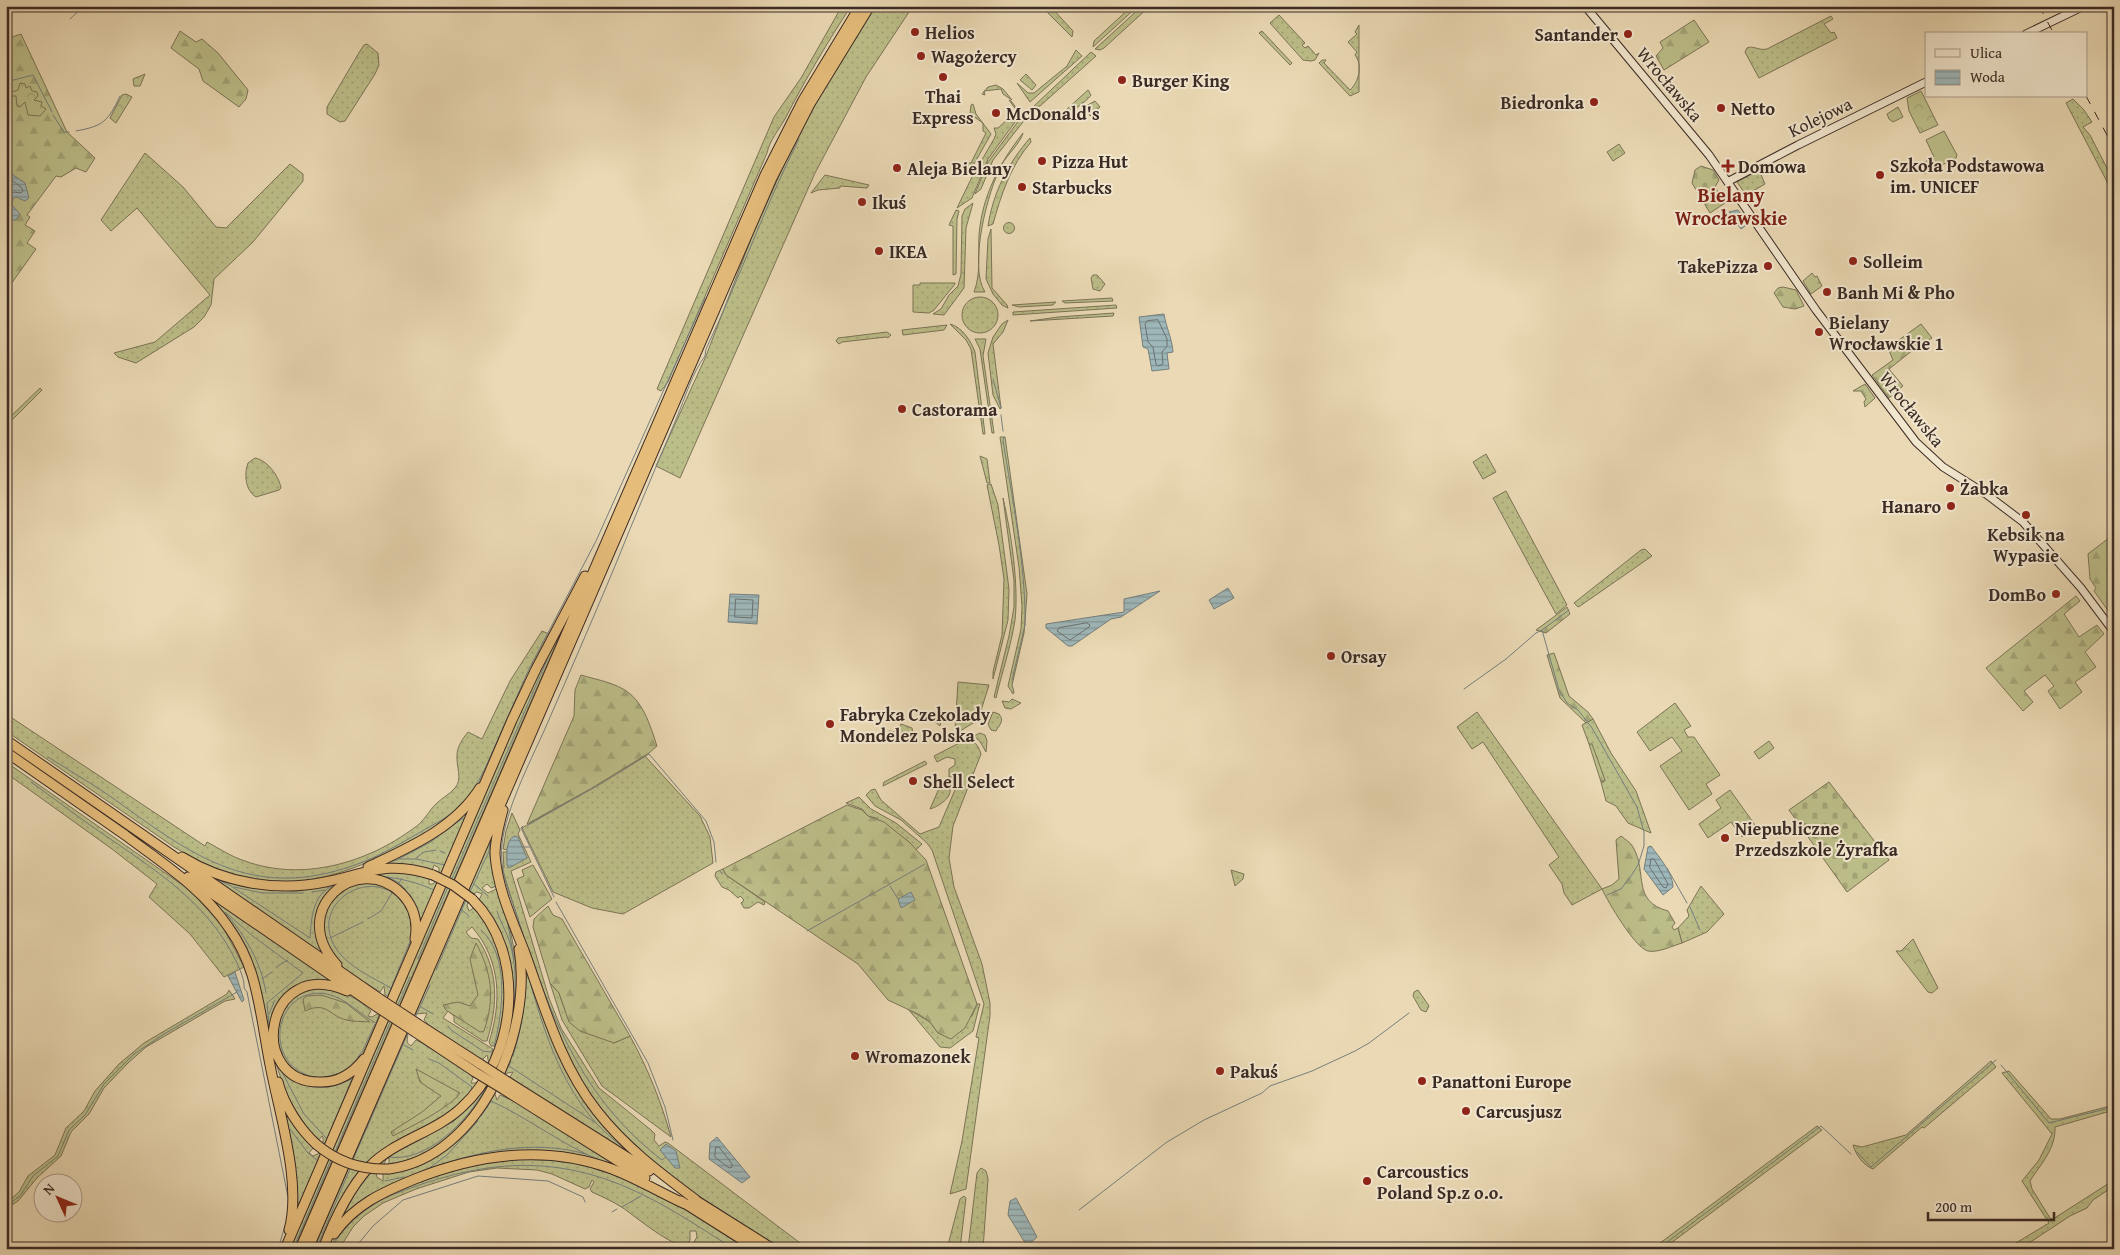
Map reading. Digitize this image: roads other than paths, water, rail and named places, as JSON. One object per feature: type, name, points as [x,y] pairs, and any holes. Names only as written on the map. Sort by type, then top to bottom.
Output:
[{"type":"highway","points":[[300,1249],[765,175],[803,100],[860,6]]},
{"type":"highway","points":[[308,1249],[772,178],[814,96],[870,6]]},
{"type":"highway","points":[[284,1249],[536,669],[592,564],[603,548]]},
{"type":"highway","points":[[6,740],[142,834],[228,900],[366,999]]},
{"type":"highway","points":[[6,752],[121,832],[359,986]]},
{"type":"highway","points":[[341,878],[381,861],[450,822],[473,798],[497,756]]},
{"type":"highway","points":[[514,773],[498,827],[495,853],[500,883],[556,1041],[570,1070],[587,1098],[605,1122],[631,1149],[696,1200]]},
{"type":"highway","points":[[121,832],[189,884],[221,916],[237,940],[249,968],[265,1033],[293,1189],[291,1223],[284,1249]]},
{"type":"highway","points":[[142,834],[194,864],[236,880],[260,885],[317,884],[388,867],[416,870],[433,875],[453,885],[472,899],[486,915],[496,932],[508,971],[507,1014],[494,1060],[478,1089],[460,1109],[438,1125],[388,1151],[362,1175],[347,1196],[324,1249]]},
{"type":"highway","points":[[408,963],[414,945],[416,927],[414,914],[408,900],[396,889],[379,880],[360,880],[347,884],[335,892],[325,905],[320,917],[318,930],[322,944],[330,958],[378,1003],[757,1249]]},
{"type":"highway","points":[[265,1033],[285,1100],[302,1129],[316,1144],[332,1156],[370,1169],[389,1169],[413,1164],[438,1151],[465,1126],[492,1089],[506,1058],[517,1018],[522,974],[516,929]]},
{"type":"highway","points":[[375,1039],[355,1069],[341,1078],[325,1082],[303,1079],[289,1070],[278,1058],[272,1030],[276,1014],[287,998],[303,987],[321,984],[333,986],[378,1003]]},
{"type":"highway","points":[[505,1086],[696,1200],[773,1249]]},
{"type":"highway","points":[[324,1249],[349,1216],[381,1193],[450,1166],[497,1156],[541,1155],[586,1161],[630,1176],[685,1204]]},
{"type":"main road","name":"Wrocławska","points":[[1585,6],[1686,125],[1729,182],[1816,310],[1916,442],[1943,467],[1986,494],[2015,515],[2032,531],[2081,588],[2114,632]]},
{"type":"main road","points":[[2030,32],[2084,6]]},
{"type":"main road","name":"Kolejowa","points":[[1729,182],[1798,144],[1925,82]]},
{"type":"water","points":[[6,170],[25,183],[29,198],[25,201],[16,197],[13,199],[12,205],[20,214],[16,220],[6,220]]},
{"type":"water","points":[[1738,210],[1748,224],[1741,229],[1729,212]]},
{"type":"water","points":[[1164,314],[1173,352],[1167,353],[1169,369],[1152,371],[1148,349],[1143,347],[1139,317]]},
{"type":"water","points":[[1228,588],[1234,598],[1214,609],[1209,600]]},
{"type":"water","points":[[1160,591],[1121,617],[1111,619],[1072,646],[1068,646],[1046,628],[1046,624],[1124,612],[1124,599]]},
{"type":"water","points":[[730,594],[759,595],[757,624],[728,622]]},
{"type":"water","points":[[514,836],[518,837],[527,858],[509,868],[507,865],[507,849],[509,842]]},
{"type":"water","points":[[1651,846],[1671,876],[1673,887],[1663,895],[1644,869],[1648,847]]},
{"type":"water","points":[[911,892],[915,900],[901,908],[898,899]]},
{"type":"water","points":[[235,972],[244,1000],[242,1002],[228,976]]},
{"type":"water","points":[[717,1137],[750,1177],[742,1183],[709,1159],[710,1143]]},
{"type":"water","points":[[666,1144],[676,1151],[680,1168],[675,1168],[660,1150]]},
{"type":"water","points":[[1016,1198],[1037,1237],[1027,1246],[1008,1215],[1010,1201]]},
{"type":"waterway","points":[[70,19],[84,6]]},
{"type":"waterway","points":[[6,82],[33,75],[52,112]]},
{"type":"waterway","points":[[76,131],[93,127],[104,121],[120,96]]},
{"type":"waterway","points":[[53,115],[64,132],[69,132]]},
{"type":"waterway","points":[[666,1157],[662,1160],[634,1136],[610,1110],[572,1053],[543,990],[509,894],[502,864],[502,844],[508,816],[519,787],[598,607],[693,378],[705,356],[706,349],[799,139]]},
{"type":"waterway","points":[[472,792],[483,773],[529,669],[596,541],[705,298]]},
{"type":"waterway","points":[[993,379],[1001,408]]},
{"type":"waterway","points":[[1001,415],[1003,431]]},
{"type":"waterway","points":[[1004,437],[1021,556],[1025,602],[1025,625],[1012,680]]},
{"type":"waterway","points":[[1569,610],[1542,630],[1559,690],[1567,703],[1578,710],[1592,728],[1637,807],[1644,832],[1644,846],[1638,865],[1621,889],[1607,895]]},
{"type":"waterway","points":[[1464,689],[1542,630]]},
{"type":"waterway","points":[[452,879],[547,660]]},
{"type":"waterway","points":[[528,825],[649,754],[706,821],[714,842],[716,862]]},
{"type":"waterway","points":[[48,757],[181,845],[206,859],[232,869],[260,876],[288,878],[319,875],[364,862],[440,821],[452,813],[470,795]]},
{"type":"waterway","points":[[31,782],[170,882],[190,899],[224,939],[237,963],[244,988],[247,992],[288,1197]]},
{"type":"waterway","points":[[388,862],[397,860],[429,843],[463,818],[464,822],[453,845]]},
{"type":"waterway","points":[[523,826],[521,828],[554,897]]},
{"type":"waterway","points":[[470,892],[489,851],[490,842]]},
{"type":"waterway","points":[[522,847],[529,847]]},
{"type":"waterway","points":[[416,858],[424,852],[436,850]]},
{"type":"waterway","points":[[444,868],[451,850]]},
{"type":"waterway","points":[[440,851],[445,853]]},
{"type":"waterway","points":[[489,852],[496,885]]},
{"type":"waterway","points":[[400,859],[416,859],[445,865]]},
{"type":"waterway","points":[[807,931],[925,864]]},
{"type":"waterway","points":[[1667,868],[1687,903]]},
{"type":"waterway","points":[[373,876],[404,880],[434,890]]},
{"type":"waterway","points":[[388,877],[399,883],[406,890]]},
{"type":"waterway","points":[[399,883],[402,878]]},
{"type":"waterway","points":[[219,880],[310,938],[313,912],[321,894],[340,883]]},
{"type":"waterway","points":[[474,884],[488,896]]},
{"type":"waterway","points":[[890,886],[898,899]]},
{"type":"waterway","points":[[234,887],[262,893],[303,893]]},
{"type":"waterway","points":[[391,988],[362,972],[342,956],[337,950],[330,933],[330,917],[337,903],[348,893],[362,887],[378,887],[393,893],[406,906]]},
{"type":"waterway","points":[[418,959],[448,887]]},
{"type":"waterway","points":[[312,892],[325,890]]},
{"type":"waterway","points":[[368,919],[381,911],[392,893]]},
{"type":"waterway","points":[[410,894],[420,921],[422,920]]},
{"type":"waterway","points":[[436,970],[466,900]]},
{"type":"waterway","points":[[556,902],[648,1063],[665,1107],[673,1140]]},
{"type":"waterway","points":[[1690,907],[1700,930]]},
{"type":"waterway","points":[[462,910],[469,916]]},
{"type":"waterway","points":[[497,911],[513,954],[515,998],[509,1031]]},
{"type":"waterway","points":[[266,993],[264,981],[251,949],[225,912],[254,937],[303,973],[267,1003],[269,1025]]},
{"type":"waterway","points":[[507,918],[514,960]]},
{"type":"waterway","points":[[330,938],[363,922]]},
{"type":"waterway","points":[[481,930],[497,954],[502,985],[500,1017],[494,1046]]},
{"type":"waterway","points":[[387,998],[411,939]]},
{"type":"waterway","points":[[276,967],[288,960]]},
{"type":"waterway","points":[[513,1056],[523,1012],[525,966]]},
{"type":"waterway","points":[[527,971],[545,1031],[571,1089],[596,1123],[630,1153]]},
{"type":"waterway","points":[[262,979],[272,972]]},
{"type":"waterway","points":[[397,1007],[410,977]]},
{"type":"waterway","points":[[415,1018],[430,985]]},
{"type":"waterway","points":[[6,1206],[20,1196],[33,1176],[58,1156],[69,1130],[85,1115],[104,1084],[134,1054],[164,1034],[237,992]]},
{"type":"waterway","points":[[307,1075],[293,1066],[284,1054],[280,1040],[281,1025],[287,1011],[296,1000],[310,994],[327,994],[340,999],[376,1023],[380,1013]]},
{"type":"waterway","points":[[269,1014],[275,1000]]},
{"type":"waterway","points":[[421,1007],[433,1014]]},
{"type":"waterway","points":[[1079,1210],[1167,1142],[1204,1120],[1262,1093],[1270,1086],[1312,1071],[1355,1051],[1369,1043],[1409,1013]]},
{"type":"waterway","points":[[335,1152],[391,1020]]},
{"type":"waterway","points":[[352,1066],[363,1050],[375,1024]]},
{"type":"waterway","points":[[448,1026],[451,1030],[483,1051],[490,1052],[493,1050]]},
{"type":"waterway","points":[[353,1160],[408,1033]]},
{"type":"waterway","points":[[499,1062],[507,1038]]},
{"type":"waterway","points":[[404,1045],[413,1050]]},
{"type":"waterway","points":[[429,1059],[439,1063],[472,1087],[471,1090]]},
{"type":"waterway","points":[[1857,1152],[1871,1167],[1996,1060]]},
{"type":"waterway","points":[[511,1061],[509,1066],[596,1123]]},
{"type":"waterway","points":[[2001,1065],[2049,1123],[2114,1107]]},
{"type":"waterway","points":[[280,1067],[291,1078],[313,1087],[329,1087],[352,1079],[332,1127]]},
{"type":"waterway","points":[[282,1072],[304,1114],[327,1139]]},
{"type":"waterway","points":[[484,1091],[488,1084]]},
{"type":"waterway","points":[[388,1157],[403,1157],[431,1147],[456,1127],[477,1103],[484,1091],[454,1121],[389,1156]]},
{"type":"waterway","points":[[366,1163],[389,1146],[440,1118],[463,1100]]},
{"type":"waterway","points":[[478,1121],[447,1155],[428,1169],[486,1152],[526,1147],[546,1147],[586,1154],[491,1101],[481,1116]]},
{"type":"waterway","points":[[287,1122],[293,1151],[297,1202],[300,1202]]},
{"type":"waterway","points":[[1658,1249],[1821,1126],[1851,1154]]},
{"type":"waterway","points":[[290,1129],[308,1153],[318,1161]]},
{"type":"waterway","points":[[324,1146],[329,1134]]},
{"type":"waterway","points":[[586,1154],[609,1164]]},
{"type":"waterway","points":[[293,1249],[331,1160]]},
{"type":"waterway","points":[[331,1249],[342,1232],[355,1218],[387,1197],[447,1176],[506,1166],[565,1169],[595,1176],[626,1187],[668,1208],[734,1249]]},
{"type":"waterway","points":[[316,1249],[350,1169]]},
{"type":"waterway","points":[[363,1200],[379,1190],[428,1169]]},
{"type":"waterway","points":[[351,1181],[360,1170]]},
{"type":"waterway","points":[[341,1219],[356,1192],[371,1172]]},
{"type":"waterway","points":[[354,1249],[373,1226],[403,1200],[478,1176],[548,1181],[583,1197],[585,1202]]},
{"type":"waterway","points":[[385,1181],[404,1177]]},
{"type":"waterway","points":[[622,1207],[641,1196]]},
{"type":"waterway","points":[[287,1217],[288,1206]]},
{"type":"waterway","points":[[612,1212],[617,1209]]},
{"type":"waterway","points":[[278,1249],[285,1226]]},
{"type":"railway","points":[[2039,6],[2053,32]]},
{"type":"railway","points":[[2087,98],[2114,148]]},
{"type":"place","name":"Helios","points":[[915,32]]},
{"type":"place","name":"Santander","points":[[1628,34]]},
{"type":"place","name":"Wagożercy","points":[[921,56]]},
{"type":"place","name":"Thai Express","points":[[943,77]]},
{"type":"place","name":"Burger King","points":[[1122,80]]},
{"type":"place","name":"Biedronka","points":[[1594,102]]},
{"type":"place","name":"Netto","points":[[1721,108]]},
{"type":"place","name":"McDonald's","points":[[996,113]]},
{"type":"place","name":"Pizza Hut","points":[[1042,161]]},
{"type":"place","name":"Domowa","points":[[1728,166]]},
{"type":"place","name":"Aleja Bielany","points":[[897,168]]},
{"type":"place","name":"Szkoła Podstawowa im. UNICEF","points":[[1880,175]]},
{"type":"place","name":"Starbucks","points":[[1022,187]]},
{"type":"place","name":"Ikuś","points":[[862,202]]},
{"type":"place","name":"IKEA","points":[[879,251]]},
{"type":"place","name":"Solleim","points":[[1853,261]]},
{"type":"place","name":"TakePizza","points":[[1768,266]]},
{"type":"place","name":"Banh Mi & Pho","points":[[1827,292]]},
{"type":"place","name":"Bielany Wrocławskie 1","points":[[1819,332]]},
{"type":"place","name":"Castorama","points":[[902,409]]},
{"type":"place","name":"Żabka","points":[[1950,488]]},
{"type":"place","name":"Hanaro","points":[[1951,506]]},
{"type":"place","name":"Kebsik na Wypasie","points":[[2026,515]]},
{"type":"place","name":"DomBo","points":[[2056,594]]},
{"type":"place","name":"Orsay","points":[[1331,656]]},
{"type":"place","name":"Fabryka Czekolady Mondelez Polska","points":[[830,724]]},
{"type":"place","name":"Shell Select","points":[[913,781]]},
{"type":"place","name":"Niepubliczne Przedszkole Żyrafka","points":[[1725,838]]},
{"type":"place","name":"Wromazonek","points":[[855,1056]]},
{"type":"place","name":"Pakuś","points":[[1220,1071]]},
{"type":"place","name":"Panattoni Europe","points":[[1422,1081]]},
{"type":"place","name":"Carcusjusz","points":[[1466,1111]]},
{"type":"place","name":"Carcoustics Poland Sp.z o.o.","points":[[1367,1181]]},
{"type":"district","name":"Bielany Wrocławskie","points":[[1731,206]]}]
